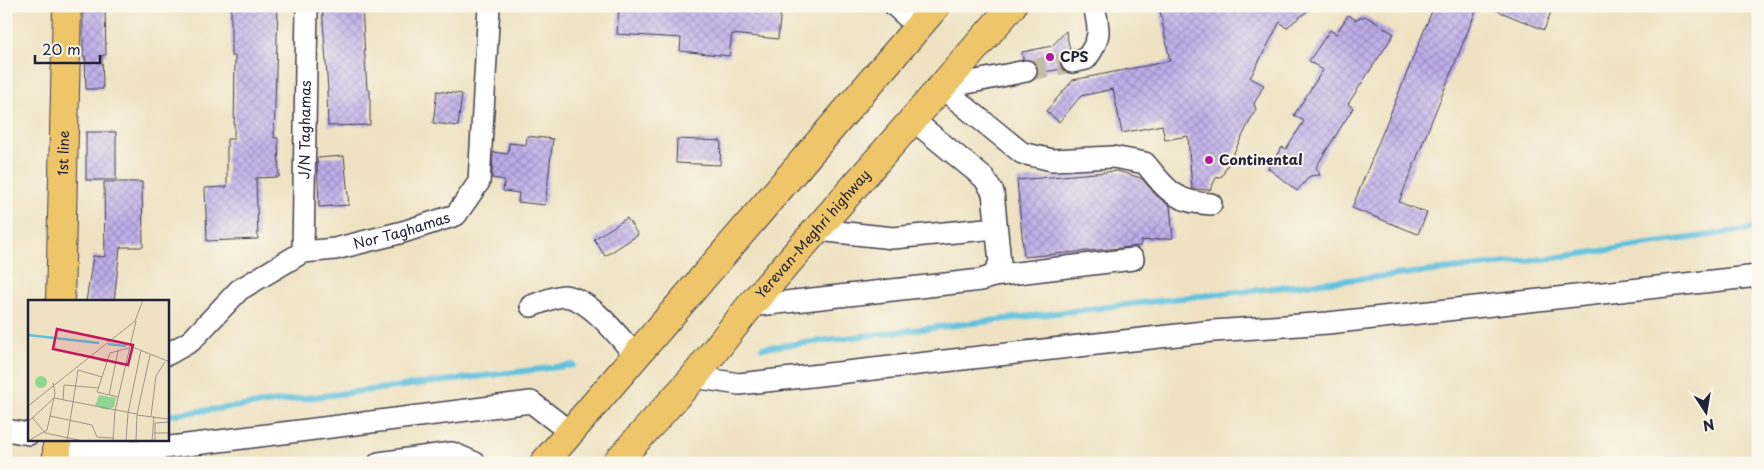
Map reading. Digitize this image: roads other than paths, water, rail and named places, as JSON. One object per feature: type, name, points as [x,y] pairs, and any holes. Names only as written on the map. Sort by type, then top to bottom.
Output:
[{"type":"main road","name":"1st line","points":[[60,300],[67,6]]},
{"type":"main road","points":[[544,463],[936,6]]},
{"type":"main road","name":"Yerevan-Meghri highway","points":[[616,463],[694,377],[750,306],[1012,6]]},
{"type":"street","name":"J/N Taghamas","points":[[302,252],[307,6]]},
{"type":"street","name":"Nor Taghamas","points":[[169,353],[191,341],[239,290],[302,252],[335,249],[403,232],[456,215],[479,182],[489,6]]},
{"type":"street","points":[[895,6],[918,27]]},
{"type":"street","points":[[1072,62],[1086,59],[1097,43],[1097,19],[1094,6]]},
{"type":"street","points":[[942,88],[1026,71]]},
{"type":"street","points":[[942,88],[1022,153],[1052,160],[1113,157],[1145,163],[1170,193],[1197,204],[1211,204]]},
{"type":"street","points":[[912,120],[984,178],[993,192],[1000,263],[993,276]]},
{"type":"street","points":[[818,230],[893,238],[996,228]]},
{"type":"street","points":[[750,306],[981,280],[993,276],[1133,259]]},
{"type":"street","points":[[694,377],[739,384],[1213,331],[1328,323],[1758,276]]},
{"type":"street","points":[[531,306],[564,296],[578,301],[604,320],[635,355]]},
{"type":"street","points":[[57,451],[138,451],[531,402],[570,432]]},
{"type":"street","points":[[6,430],[28,434]]},
{"type":"street","points":[[379,463],[452,453],[475,463]]},
{"type":"waterway","points":[[762,348],[1199,296],[1553,258],[1758,228]]},
{"type":"waterway","points":[[169,415],[573,365]]},
{"type":"tunnel","points":[[1026,71],[1072,62]]},
{"type":"place","name":"CPS","points":[[1050,57]]},
{"type":"place","name":"Continental","points":[[1209,160]]}]
